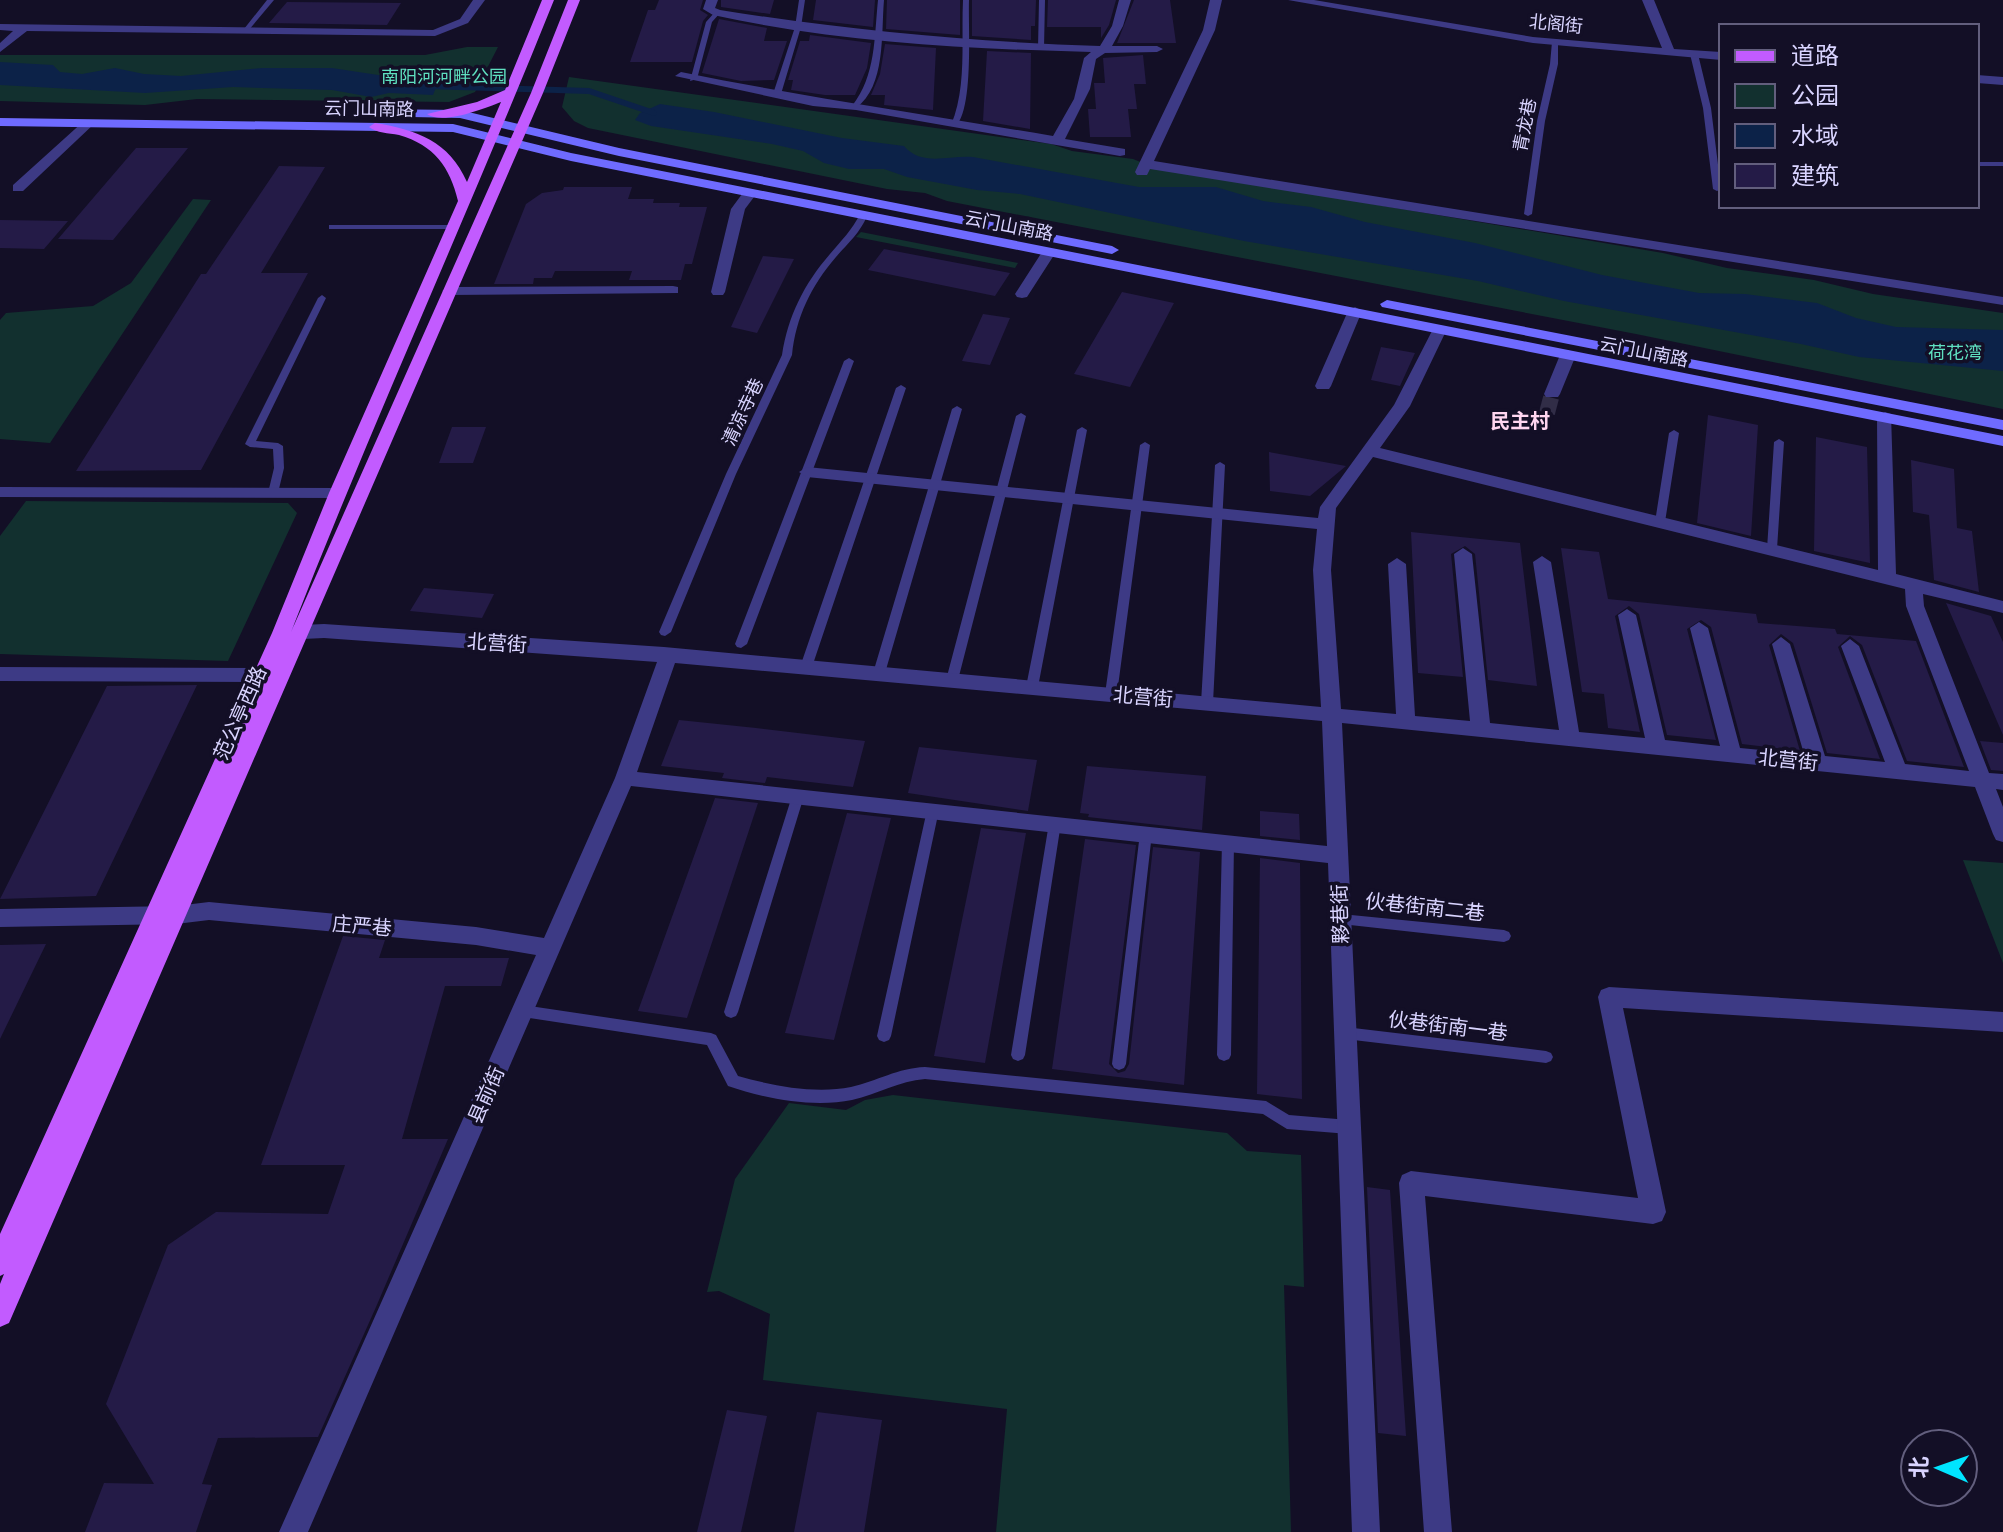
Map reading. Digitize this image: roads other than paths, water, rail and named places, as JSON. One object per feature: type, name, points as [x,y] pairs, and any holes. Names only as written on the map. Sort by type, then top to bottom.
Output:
[{"type":"main road","name":"范公亭西路","points":[[0,1314],[261,675],[290,632],[337,493],[454,227],[548,0]]},
{"type":"main road","name":"范公亭西路","points":[[0,1263],[10,1217],[165,915],[290,632],[449,291],[537,93],[574,0]]},
{"type":"main road","points":[[433,114],[461,110],[509,93]]},
{"type":"main road","name":"云门山南路","points":[[0,110],[460,114],[494,131]]},
{"type":"main road","name":"云门山南路","points":[[0,122],[494,131],[750,193],[863,216],[1054,245],[2003,425]]},
{"type":"main road","points":[[375,127],[402,131],[438,148],[454,166],[465,201]]},
{"type":"main road","name":"云门山南路","points":[[517,136],[619,152],[1440,329],[2003,441]]},
{"type":"street","points":[[0,27],[435,33],[464,21],[479,0]]},
{"type":"street","points":[[712,0],[709,9],[717,13],[877,37],[1041,48],[1157,49]]},
{"type":"street","points":[[1059,142],[1059,136],[1084,92],[1090,75],[1090,58],[1106,49],[1115,36],[1125,0]]},
{"type":"street","points":[[1216,0],[1209,30],[1144,169],[2003,301]]},
{"type":"street","name":"北阁街","points":[[1294,0],[1475,32],[1719,56]]},
{"type":"street","points":[[1648,0],[1670,52]]},
{"type":"street","points":[[4,45],[24,27]]},
{"type":"street","points":[[687,77],[813,102],[856,106],[1120,152]]},
{"type":"street","points":[[1979,79],[2003,81]]},
{"type":"street","points":[[18,188],[89,123]]},
{"type":"street","points":[[718,292],[738,209],[750,193]]},
{"type":"street","points":[[1022,294],[1054,245]]},
{"type":"street","points":[[449,291],[673,290]]},
{"type":"street","points":[[1323,386],[1355,311]]},
{"type":"street","name":"夥巷街","points":[[1366,1532],[1332,713],[1322,570],[1328,507],[1402,406],[1440,329]]},
{"type":"street","points":[[1552,394],[1568,355]]},
{"type":"street","points":[[1885,417],[1887,578]]},
{"type":"street","points":[[1371,451],[2003,607]]},
{"type":"street","points":[[807,472],[1326,524]]},
{"type":"street","points":[[0,492],[337,493]]},
{"type":"street","points":[[1463,554],[1481,729]]},
{"type":"street","points":[[1542,562],[1570,738]]},
{"type":"street","points":[[1397,564],[1406,721]]},
{"type":"street","points":[[1914,585],[1915,606],[1992,781],[2003,834]]},
{"type":"street","points":[[1627,615],[1657,747]]},
{"type":"street","points":[[1699,628],[1732,754]]},
{"type":"street","name":"北营街","points":[[290,632],[665,643],[806,667],[1332,713],[1992,781]]},
{"type":"street","name":"县前街","points":[[293,1532],[625,778],[666,662],[665,643]]},
{"type":"street","points":[[1781,644],[1817,763]]},
{"type":"street","points":[[1850,646],[1898,771]]},
{"type":"street","points":[[0,674],[261,675]]},
{"type":"street","points":[[625,778],[1320,852],[1338,858]]},
{"type":"street","name":"庄严巷","points":[[0,918],[165,915],[209,911],[476,936],[548,948]]},
{"type":"street","points":[[1438,1532],[1411,1183],[1653,1212],[1609,997],[2003,1022]]},
{"type":"lane","points":[[246,30],[271,0]]},
{"type":"lane","points":[[777,94],[798,27],[802,0]]},
{"type":"lane","points":[[856,106],[868,94],[881,0]]},
{"type":"lane","points":[[955,125],[961,115],[966,0]]},
{"type":"lane","points":[[1041,48],[1042,0]]},
{"type":"lane","points":[[687,77],[709,22],[717,13]]},
{"type":"lane","name":"青龙巷","points":[[1528,214],[1541,121],[1554,64],[1555,42]]},
{"type":"lane","points":[[1694,54],[1707,108],[1717,189]]},
{"type":"lane","points":[[1979,164],[2003,164]]},
{"type":"lane","name":"清凉寺巷","points":[[665,643],[731,474],[787,355],[787,342],[804,291],[858,228],[863,216]]},
{"type":"lane","points":[[332,227],[454,227]]},
{"type":"lane","points":[[273,493],[279,468],[278,446],[250,444],[322,298]]},
{"type":"lane","points":[[741,644],[849,361]]},
{"type":"lane","points":[[806,667],[901,388]]},
{"type":"lane","points":[[879,673],[957,409]]},
{"type":"lane","points":[[952,680],[1021,416]]},
{"type":"lane","points":[[1032,687],[1082,430]]},
{"type":"lane","points":[[1660,522],[1674,433]]},
{"type":"lane","points":[[1772,549],[1779,442]]},
{"type":"lane","points":[[1111,694],[1145,445]]},
{"type":"lane","points":[[1207,703],[1220,465]]},
{"type":"lane","points":[[731,1012],[798,796]]},
{"type":"lane","points":[[884,1036],[933,810]]},
{"type":"lane","points":[[1018,1055],[1055,823]]},
{"type":"lane","points":[[1119,1064],[1146,833]]},
{"type":"lane","points":[[1224,1055],[1228,842]]},
{"type":"lane","name":"伙巷街南二巷","points":[[1341,919],[1504,936]]},
{"type":"lane","points":[[523,1011],[711,1039],[733,1081],[759,1089],[841,1096],[909,1072],[925,1073],[1266,1108],[1287,1122],[1349,1127]]},
{"type":"lane","name":"伙巷街南一巷","points":[[1345,1033],[1546,1057]]},
{"type":"water","points":[[0,62],[53,65],[60,72],[82,74],[115,68],[144,74],[181,76],[262,68],[332,68],[398,78],[440,78],[433,95],[389,93],[371,97],[332,90],[233,87],[145,93],[0,85]]},
{"type":"water","points":[[660,104],[842,138],[904,146],[927,158],[973,157],[1139,187],[1216,187],[1263,201],[1311,207],[1602,275],[1699,293],[1745,294],[1817,303],[1856,318],[1896,327],[2003,330],[2003,371],[1859,357],[1564,301],[1478,281],[1244,241],[1020,194],[977,190],[907,177],[884,169],[849,169],[824,163],[803,151],[651,126],[635,120],[640,113]]},
{"type":"waterway","points":[[425,86],[589,91],[654,113]]},
{"type":"tunnel","points":[[1547,413],[1552,394]]},
{"type":"district","name":"民主村","points":[[1520,421]]},
{"type":"park label","name":"南阳河河畔公园","points":[[444,77]]},
{"type":"park label","name":"荷花湾","points":[[1955,353]]}]
